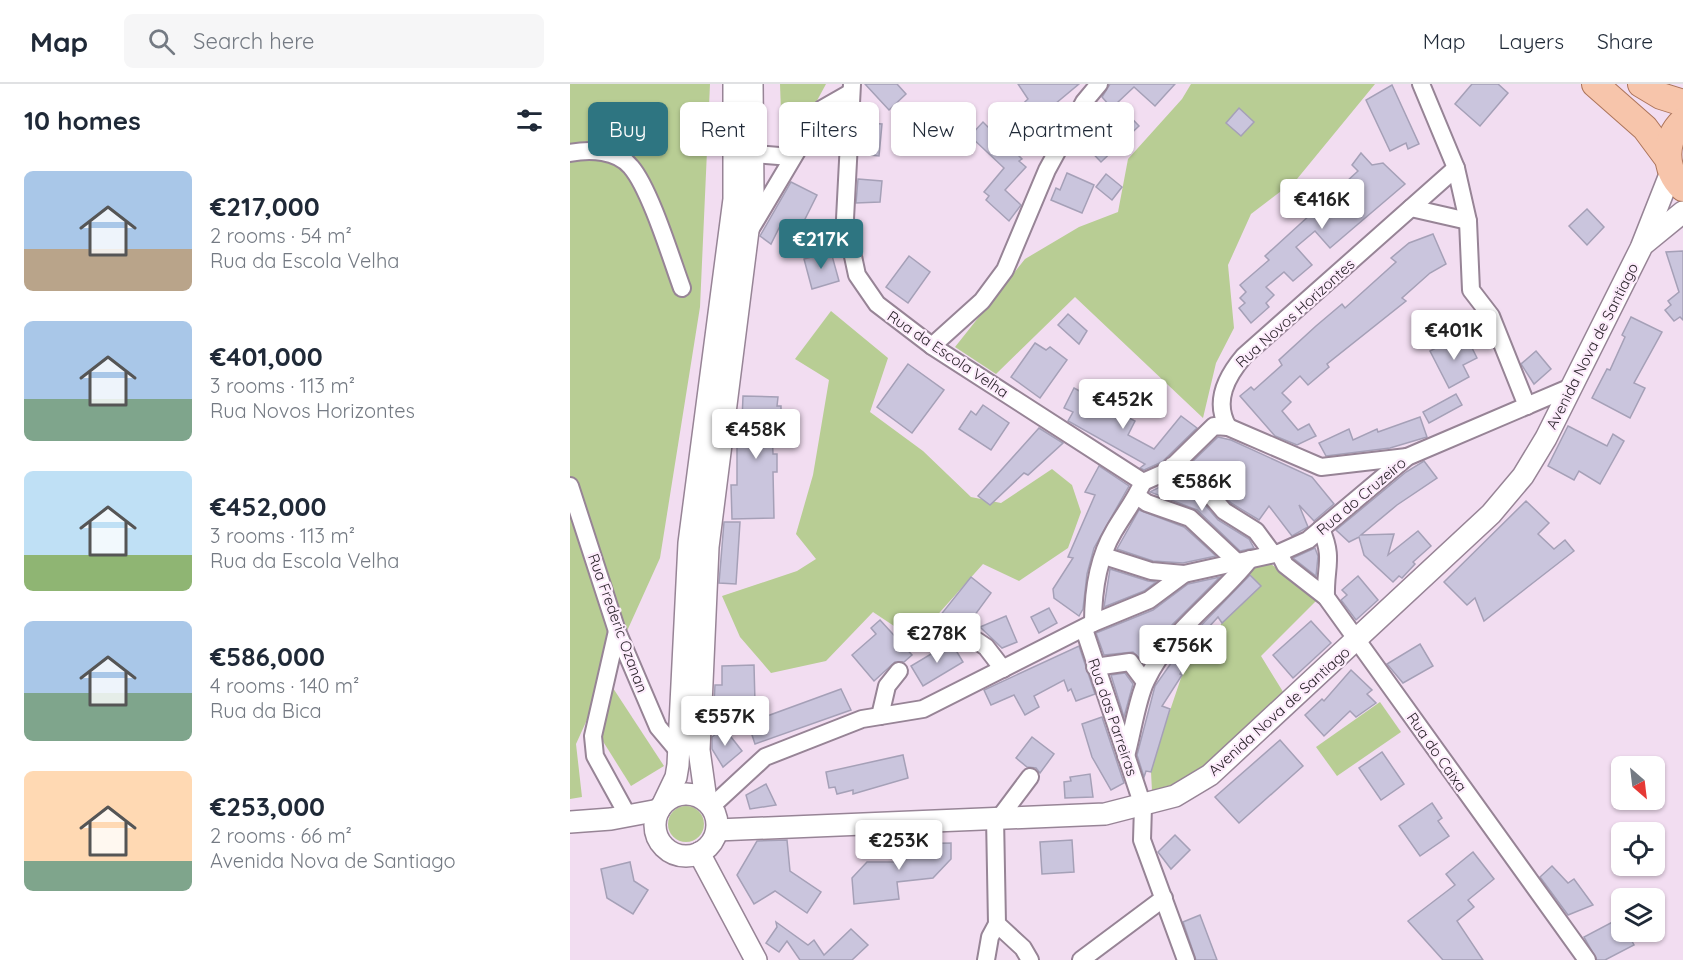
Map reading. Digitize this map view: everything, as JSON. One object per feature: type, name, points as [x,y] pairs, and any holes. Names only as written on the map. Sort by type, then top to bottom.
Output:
[{"type":"main road","points":[[1595,84],[1645,128],[1674,173]]},
{"type":"main road","points":[[1641,84],[1661,96],[1683,103]]},
{"type":"main road","points":[[1674,173],[1669,142],[1676,128],[1683,121]]},
{"type":"street","points":[[663,845],[655,828],[661,806],[676,777],[689,543],[734,199],[734,84]]},
{"type":"street","points":[[752,84],[753,102]]},
{"type":"street","points":[[932,346],[982,301],[1005,270],[1047,170],[1084,102],[1099,84]]},
{"type":"street","points":[[1421,84],[1456,168],[1468,221],[1471,290],[1491,316],[1527,405]]},
{"type":"street","points":[[748,234],[791,157],[822,109],[851,89]]},
{"type":"street","name":"Rua da Escola Velha","points":[[851,89],[845,219],[856,275],[877,304],[932,346],[1140,489],[1147,502],[1190,518],[1244,560]]},
{"type":"street","points":[[570,153],[589,149],[610,154],[630,165],[641,183],[682,288]]},
{"type":"street","points":[[767,155],[791,157]]},
{"type":"street","points":[[593,820],[639,830],[651,835],[679,855],[699,853],[711,844],[717,830],[718,821],[709,803],[699,750],[708,547],[748,234],[754,156]]},
{"type":"street","name":"Rua Novos Horizontes","points":[[1228,427],[1221,409],[1224,387],[1244,356],[1456,168]]},
{"type":"street","name":"Avenida Nova de Santiago","points":[[717,830],[1105,814],[1175,796],[1210,775],[1491,514],[1523,476],[1546,438],[1641,248],[1674,173]]},
{"type":"street","points":[[1411,208],[1468,221]]},
{"type":"street","name":"Avenida Nova de Santiago","points":[[1641,248],[1652,236],[1683,212]]},
{"type":"street","name":"Rua do Cruzeiro","points":[[1184,574],[1276,554],[1308,540],[1407,457],[1571,387]]},
{"type":"street","points":[[1140,489],[1172,466],[1206,431],[1214,426],[1228,427],[1321,467],[1407,457]]},
{"type":"street","name":"Rua do Caixa","points":[[1172,466],[1206,490],[1224,511],[1256,531],[1285,565],[1326,597],[1587,960]]},
{"type":"street","name":"Rua Frederic Ozanan","points":[[570,486],[617,631],[658,727],[679,752]]},
{"type":"street","name":"Rua das Parreiras","points":[[1140,489],[1114,531],[1104,556],[1093,592],[1088,626],[1095,667],[1143,806]]},
{"type":"street","points":[[1321,529],[1330,550],[1326,575],[1326,597]]},
{"type":"street","points":[[1104,556],[1150,571],[1184,574]]},
{"type":"street","points":[[1126,756],[1144,682],[1182,629],[1244,560]]},
{"type":"street","points":[[709,803],[765,757],[840,727],[880,716],[923,709],[1088,626],[1149,600],[1184,574]]},
{"type":"street","points":[[617,631],[593,736],[595,756],[628,816]]},
{"type":"street","points":[[977,641],[986,647],[1003,669]]},
{"type":"street","points":[[1095,667],[1130,662],[1144,682]]},
{"type":"street","points":[[880,716],[887,686],[899,671]]},
{"type":"street","points":[[986,960],[990,937],[997,924],[997,817],[1030,777]]},
{"type":"street","points":[[570,822],[628,816],[661,806],[680,794],[689,793],[709,803]]},
{"type":"street","points":[[1143,806],[1142,840],[1186,960]]},
{"type":"street","points":[[699,853],[753,959]]},
{"type":"street","points":[[1081,960],[1164,898]]},
{"type":"street","points":[[997,924],[1023,948],[1030,960]]},
{"type":"green space","points":[[570,84],[710,84],[709,102],[680,102],[680,156],[707,156],[700,307],[660,558],[576,744],[582,797],[570,799]]},
{"type":"green space","points":[[780,84],[826,84],[816,102],[781,102]]},
{"type":"green space","points":[[1191,84],[1375,84],[1297,179],[1251,214],[1228,265],[1234,328],[1216,363],[1203,418],[1075,297],[996,374],[955,347],[1025,259],[1079,227],[1118,212],[1128,159],[1134,156],[1134,152],[1182,99]]},
{"type":"green space","points":[[831,311],[888,358],[870,412],[923,451],[971,497],[1001,503],[1052,469],[1072,485],[1081,512],[1068,548],[1019,581],[983,564],[915,640],[873,612],[826,661],[771,673],[740,637],[722,596],[797,571],[816,559],[796,534],[813,475],[829,380],[795,359]]},
{"type":"green space","points":[[1271,564],[1318,599],[1261,656],[1285,695],[1241,739],[1208,767],[1171,787],[1152,791],[1151,772],[1155,755],[1182,675],[1222,623],[1261,586],[1246,570]]},
{"type":"green space","points":[[611,685],[664,766],[631,786],[599,735]]},
{"type":"green space","points":[[1380,702],[1401,732],[1337,776],[1316,747]]},
{"type":"green space","points":[[686,806],[699,811],[704,824],[699,837],[686,842],[673,837],[668,824],[673,811]]},
{"type":"building","points":[[865,84],[897,84],[906,94],[898,102],[891,102],[889,110]]},
{"type":"building","points":[[1018,84],[1079,84],[1057,102],[1025,102],[1028,99]]},
{"type":"building","points":[[1110,84],[1175,84],[1155,106],[1134,87],[1118,102],[1106,102],[1102,97]]},
{"type":"building","points":[[1472,84],[1498,84],[1508,93],[1480,126],[1455,104]]},
{"type":"building","points":[[1392,85],[1419,144],[1408,149],[1406,143],[1390,151],[1366,100]]},
{"type":"building","points":[[1239,108],[1254,122],[1241,136],[1226,123]]},
{"type":"building","points":[[1134,121],[1139,126],[1134,131]]},
{"type":"building","points":[[983,122],[988,127],[988,153],[976,142],[976,130]]},
{"type":"building","points":[[879,124],[882,124],[879,156]]},
{"type":"building","points":[[1361,153],[1372,165],[1383,163],[1405,184],[1330,248],[1315,231],[1296,247],[1312,265],[1293,281],[1284,272],[1266,287],[1274,295],[1266,303],[1269,307],[1251,323],[1239,308],[1245,303],[1240,298],[1246,292],[1240,285],[1269,260],[1265,256],[1358,171],[1352,165]]},
{"type":"building","points":[[991,156],[1019,156],[1022,159],[1019,161],[1026,167],[1005,190],[1021,205],[1009,221],[986,200],[989,196],[984,192],[1004,168]]},
{"type":"building","points":[[1095,156],[1107,156],[1101,162]]},
{"type":"building","points":[[1067,173],[1094,185],[1082,213],[1051,200],[1056,188],[1060,190]]},
{"type":"building","points":[[1106,174],[1122,187],[1112,200],[1096,187]]},
{"type":"building","points":[[858,179],[882,181],[880,202],[856,203]]},
{"type":"building","points":[[791,182],[817,195],[797,235],[780,226],[771,244],[760,236]]},
{"type":"building","points":[[1587,209],[1604,227],[1587,245],[1569,226]]},
{"type":"building","points":[[1433,234],[1446,264],[1430,273],[1402,298],[1406,301],[1327,364],[1329,367],[1308,385],[1300,376],[1282,393],[1291,402],[1282,411],[1298,430],[1309,424],[1316,436],[1297,445],[1275,436],[1240,396],[1251,387],[1254,390],[1282,365],[1279,360],[1316,326],[1342,304],[1345,308],[1396,262],[1391,258],[1409,243]]},
{"type":"building","points":[[1683,251],[1683,320],[1680,317],[1674,321],[1665,310],[1671,305],[1668,301],[1679,292],[1666,252]]},
{"type":"building","points":[[831,252],[839,281],[812,289],[804,259]]},
{"type":"building","points":[[909,256],[930,272],[908,303],[886,287]]},
{"type":"building","points":[[1068,314],[1087,331],[1079,344],[1058,325]]},
{"type":"building","points":[[1631,317],[1662,332],[1634,383],[1645,388],[1630,418],[1592,398],[1607,369],[1610,370]]},
{"type":"building","points":[[1467,338],[1477,358],[1463,365],[1469,377],[1449,388],[1430,351],[1449,341],[1452,346]]},
{"type":"building","points":[[1035,343],[1046,350],[1050,347],[1067,360],[1040,398],[1011,377]]},
{"type":"building","points":[[1536,351],[1551,369],[1534,384],[1521,364]]},
{"type":"building","points":[[908,364],[944,390],[912,433],[877,407]]},
{"type":"building","points":[[1074,388],[1135,421],[1128,435],[1154,449],[1181,416],[1197,428],[1162,462],[1144,470],[1140,468],[1145,464],[1068,421],[1073,412],[1064,408]]},
{"type":"building","points":[[1456,394],[1462,405],[1429,423],[1423,412]]},
{"type":"building","points":[[743,396],[778,397],[777,406],[781,406],[781,424],[774,423],[772,427],[773,454],[777,454],[777,472],[773,472],[774,518],[732,519],[731,485],[737,485],[737,445],[741,445]]},
{"type":"building","points":[[983,405],[1009,423],[991,450],[959,429],[971,411],[976,415]]},
{"type":"building","points":[[1420,417],[1427,437],[1390,448],[1326,456],[1319,443],[1349,429],[1353,440],[1377,429],[1378,432]]},
{"type":"building","points":[[1568,426],[1607,446],[1613,434],[1624,441],[1600,484],[1579,471],[1574,480],[1548,466]]},
{"type":"building","points":[[1039,428],[1063,443],[1028,475],[1024,473],[990,505],[978,496]]},
{"type":"building","points":[[1218,437],[1231,440],[1312,477],[1334,504],[1314,521],[1299,505],[1308,527],[1292,536],[1269,506],[1259,520],[1231,503],[1212,482],[1189,465]]},
{"type":"building","points":[[1424,461],[1437,478],[1397,505],[1361,535],[1394,534],[1388,555],[1418,531],[1431,546],[1413,562],[1415,564],[1402,578],[1399,576],[1393,582],[1364,555],[1359,537],[1349,542],[1336,530],[1406,472]]},
{"type":"building","points":[[1099,466],[1129,486],[1094,548],[1087,574],[1083,609],[1079,616],[1054,598],[1053,589],[1073,558],[1068,557],[1095,495],[1085,492]]},
{"type":"building","points":[[1173,480],[1199,498],[1218,520],[1249,539],[1254,548],[1240,551],[1197,510],[1150,492]]},
{"type":"building","points":[[1526,501],[1549,523],[1538,534],[1554,549],[1565,540],[1574,551],[1484,621],[1475,598],[1467,605],[1444,582]]},
{"type":"building","points":[[1139,510],[1184,527],[1216,556],[1183,563],[1153,561],[1117,549]]},
{"type":"building","points":[[724,522],[740,522],[736,584],[719,583]]},
{"type":"building","points":[[1315,548],[1318,556],[1316,576],[1293,558]]},
{"type":"building","points":[[1110,569],[1156,582],[1144,591],[1104,607]]},
{"type":"building","points":[[1250,575],[1261,586],[1222,623],[1218,617],[1199,638],[1203,641],[1199,650],[1180,674],[1182,675],[1162,706],[1170,709],[1151,772],[1146,771],[1144,777],[1137,755],[1155,686],[1188,639]]},
{"type":"building","points":[[1358,576],[1378,600],[1356,620],[1341,600],[1347,595],[1342,590]]},
{"type":"building","points":[[971,577],[991,593],[961,634],[939,617]]},
{"type":"building","points":[[1220,577],[1172,625],[1144,663],[1133,652],[1104,655],[1096,633],[1153,610],[1188,584]]},
{"type":"building","points":[[1049,608],[1057,623],[1039,633],[1031,617]]},
{"type":"building","points":[[1006,616],[1017,642],[1002,648],[980,627]]},
{"type":"building","points":[[880,620],[912,655],[904,662],[895,662],[874,681],[852,655],[876,634],[871,628]]},
{"type":"building","points":[[1311,621],[1331,643],[1293,678],[1273,655]]},
{"type":"building","points":[[951,642],[963,662],[923,686],[911,666]]},
{"type":"building","points":[[1420,644],[1433,666],[1403,683],[1387,664]]},
{"type":"building","points":[[1079,646],[1095,694],[1076,701],[1071,689],[1068,691],[1064,680],[1034,696],[1039,707],[1025,715],[1014,695],[991,705],[984,690]]},
{"type":"building","points":[[754,665],[755,703],[714,704],[715,685],[722,685],[722,666]]},
{"type":"building","points":[[1351,670],[1372,690],[1367,694],[1376,703],[1356,717],[1350,711],[1324,736],[1305,715],[1322,699],[1324,701]]},
{"type":"building","points":[[1125,673],[1133,684],[1124,717],[1111,675]]},
{"type":"building","points":[[841,689],[851,710],[755,744],[748,723]]},
{"type":"building","points":[[1102,717],[1124,783],[1111,790],[1092,757],[1082,724]]},
{"type":"building","points":[[724,728],[742,751],[723,767],[712,749],[712,737]]},
{"type":"building","points":[[1032,737],[1054,754],[1040,773],[1036,768],[1027,767],[1016,758]]},
{"type":"building","points":[[1280,740],[1303,766],[1239,823],[1215,797]]},
{"type":"building","points":[[1382,752],[1404,784],[1381,800],[1359,768]]},
{"type":"building","points":[[903,755],[908,778],[853,794],[853,790],[837,794],[835,787],[829,788],[826,772]]},
{"type":"building","points":[[1090,774],[1093,797],[1065,798],[1064,782],[1071,781],[1070,777]]},
{"type":"building","points":[[766,784],[776,805],[750,809],[746,795]]},
{"type":"building","points":[[1432,803],[1442,818],[1438,821],[1449,836],[1420,856],[1399,826]]},
{"type":"building","points":[[1175,835],[1190,850],[1171,869],[1158,852]]},
{"type":"building","points":[[787,840],[790,871],[821,892],[807,913],[775,891],[754,904],[737,875],[757,841]]},
{"type":"building","points":[[1072,840],[1074,872],[1042,874],[1040,842]]},
{"type":"building","points":[[951,843],[951,859],[933,878],[897,882],[899,899],[854,904],[852,878],[867,862],[894,862],[894,844]]},
{"type":"building","points":[[1473,852],[1494,879],[1468,900],[1474,907],[1457,921],[1483,960],[1443,960],[1408,921],[1455,885],[1446,874]]},
{"type":"building","points":[[630,862],[634,881],[648,890],[633,914],[607,898],[601,869]]},
{"type":"building","points":[[1552,866],[1568,883],[1574,879],[1593,905],[1568,915],[1540,877]]},
{"type":"building","points":[[1200,915],[1217,960],[1196,960],[1183,922]]},
{"type":"building","points":[[776,922],[808,945],[814,940],[824,955],[851,929],[868,945],[852,960],[800,960],[787,941],[779,952],[766,943],[777,927]]},
{"type":"building","points":[[1611,923],[1611,942],[1632,942],[1634,945],[1605,960],[1597,960],[1584,937]]}]
